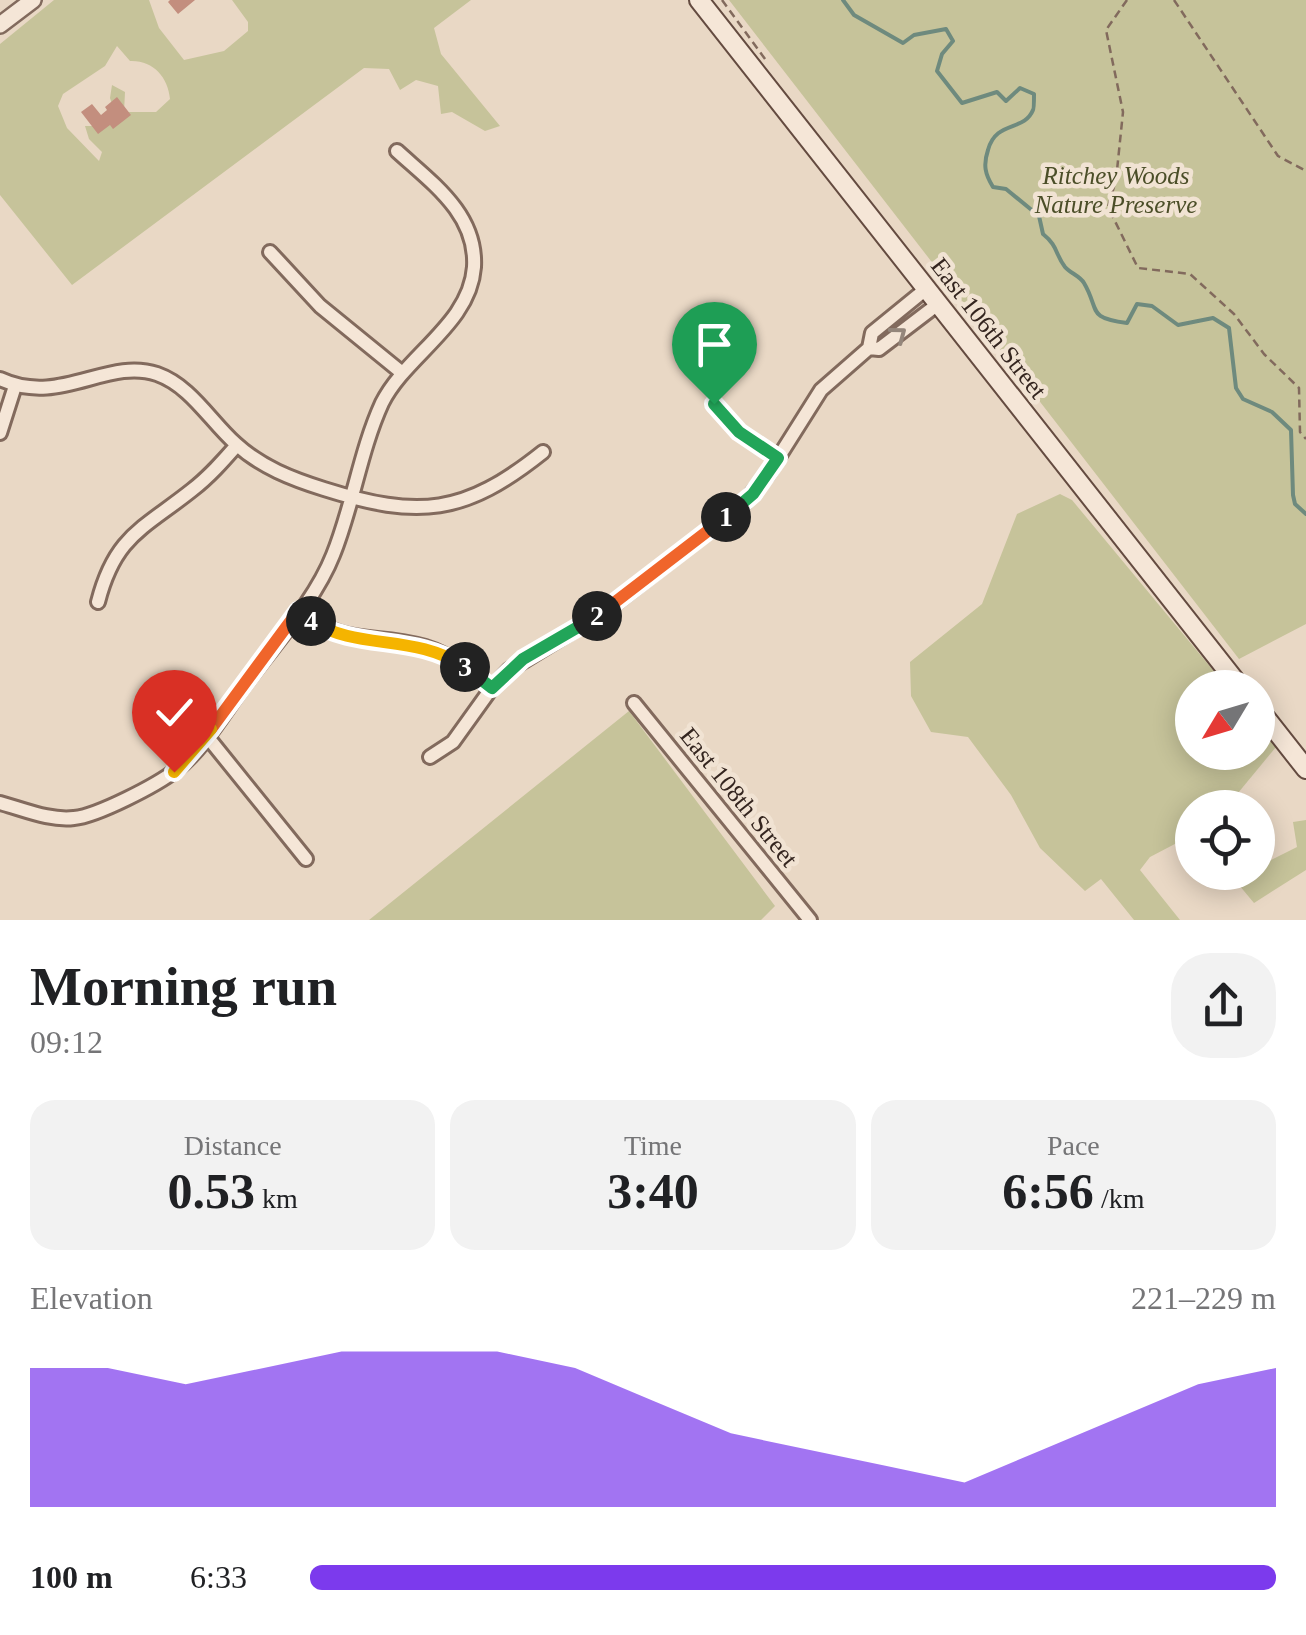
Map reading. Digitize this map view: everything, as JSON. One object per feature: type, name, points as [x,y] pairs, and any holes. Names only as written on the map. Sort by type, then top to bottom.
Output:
[{"type":"main road","name":"East 106th Street","points":[[699,0],[1227,670]]},
{"type":"main road","points":[[1275,730],[1306,769]]},
{"type":"street","points":[[0,25],[34,0]]},
{"type":"street","points":[[0,802],[65,818],[100,812],[174,772],[298,611],[332,557],[380,409],[401,372],[456,313],[468,293],[474,263],[472,242],[461,215],[398,151]]},
{"type":"street","points":[[270,252],[320,306],[401,372]]},
{"type":"street","points":[[430,758],[453,742],[492,688],[523,659],[608,609],[744,503],[828,382],[869,348],[872,333],[926,289]]},
{"type":"street","points":[[869,348],[880,349],[938,304]]},
{"type":"street","points":[[0,379],[15,386],[56,388],[118,374],[149,372],[182,388],[237,445],[284,475],[352,498],[400,508],[448,505],[492,489],[543,452]]},
{"type":"street","points":[[0,433],[15,386]]},
{"type":"street","points":[[714,404],[739,432],[778,458]]},
{"type":"street","points":[[98,602],[111,564],[129,538],[195,488],[237,445]]},
{"type":"street","points":[[298,611],[345,636],[430,649],[460,664],[492,688]]},
{"type":"street","name":"East 108th Street","points":[[634,702],[810,920]]},
{"type":"street","points":[[206,735],[306,860]]},
{"type":"path","points":[[1127,0],[1106,30],[1122,112],[1116,180],[1108,207],[1138,268],[1190,274],[1234,314],[1264,354],[1299,388],[1300,432],[1306,439]]},
{"type":"path","points":[[1174,0],[1278,156],[1306,172]]},
{"type":"green space","points":[[54,0],[149,0],[159,28],[184,60],[224,51],[248,31],[248,22],[232,0],[471,0],[434,28],[441,54],[500,126],[485,131],[452,112],[441,114],[438,86],[416,80],[400,90],[389,69],[364,68],[72,285],[0,195],[0,44]],"holes":[[[117,46],[130,61],[146,63],[158,71],[170,99],[156,112],[124,112],[125,92],[112,85],[114,111],[100,126],[85,126],[89,139],[102,152],[99,161],[67,128],[58,106],[63,94],[105,66]]]},
{"type":"green space","name":"Ritchey Woods Nature Preserve","points":[[729,0],[1306,0],[1306,624],[1239,659]]},
{"type":"green space","points":[[1060,494],[1072,500],[1213,670],[1175,670],[1175,770],[1257,770],[1240,790],[1175,790],[1175,844],[1150,857],[1140,870],[1180,920],[1134,920],[1101,879],[1085,891],[1040,848],[1011,795],[968,737],[931,732],[911,696],[910,662],[982,604],[1017,514]]},
{"type":"green space","points":[[629,711],[775,906],[761,920],[369,920]]},
{"type":"green space","points":[[1306,820],[1306,870],[1275,890],[1275,858],[1297,847],[1293,822]]},
{"type":"green space","points":[[1243,890],[1274,890],[1254,903]]},
{"type":"building","points":[[170,0],[195,0],[178,14]]},
{"type":"building","points":[[117,97],[131,115],[113,129],[110,125],[98,134],[81,112],[92,104],[101,115]]},
{"type":"waterway","points":[[843,0],[854,15],[903,43],[914,35],[946,29],[953,41],[942,54],[937,71],[962,103],[997,92],[1006,101],[1020,88],[1034,94],[1029,117],[1003,130],[992,141],[985,165],[993,187],[1006,189],[1039,216],[1043,234],[1065,267],[1084,283],[1096,311],[1105,318],[1127,323],[1137,304],[1152,306],[1178,325],[1213,318],[1229,328],[1236,388],[1243,399],[1272,412],[1291,430],[1293,495],[1295,504],[1306,514]]},
{"type":"route","points":[[174,772],[223,714],[298,611],[345,636],[430,649],[460,664],[492,688],[523,659],[608,609],[744,503],[778,458],[739,432],[714,404]]}]
